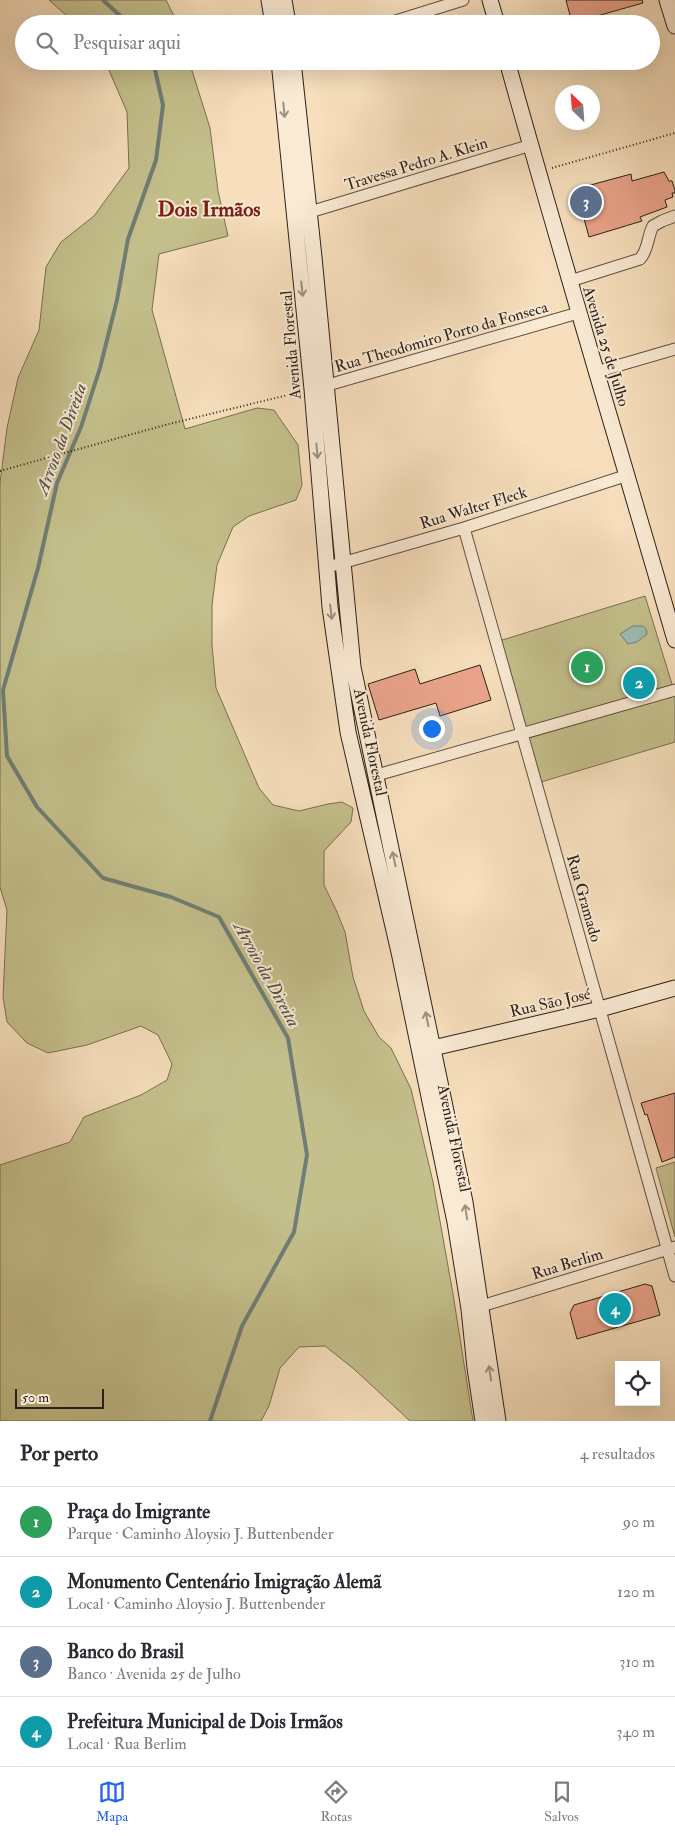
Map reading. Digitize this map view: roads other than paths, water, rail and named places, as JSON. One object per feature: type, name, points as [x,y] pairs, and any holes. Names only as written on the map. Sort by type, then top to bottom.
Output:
[{"type":"main road","points":[[269,0],[272,15]]},
{"type":"main road","points":[[284,0],[286,15]]},
{"type":"main road","points":[[490,0],[494,15]]},
{"type":"main road","points":[[667,0],[675,26]]},
{"type":"main road","name":"Avenida Florestal","points":[[280,70],[299,258],[319,387],[342,562],[353,667],[364,726],[377,775],[464,1202],[475,1308],[474,1368],[483,1421]]},
{"type":"main road","name":"Avenida Florestal","points":[[294,70],[314,257],[327,567],[348,732],[403,972],[498,1421]]},
{"type":"main road","name":"Avenida 25 de Julho","points":[[510,70],[578,313],[628,475],[675,640]]},
{"type":"main road","points":[[299,258],[314,257]]},
{"type":"main road","name":"Rua São José","points":[[432,1048],[675,988]]},
{"type":"street","points":[[415,15],[463,0]]},
{"type":"street","name":"Travessa Pedro A. Klein","points":[[310,212],[531,146]]},
{"type":"street","points":[[570,281],[640,259],[645,254],[654,226],[675,216]]},
{"type":"street","name":"Rua Theodomiro Porto da Fonseca","points":[[319,387],[578,313]]},
{"type":"street","points":[[596,372],[675,349]]},
{"type":"street","name":"Rua Walter Fleck","points":[[327,567],[464,528],[628,475]]},
{"type":"street","name":"Rua Gramado","points":[[464,528],[600,1008],[671,1248],[675,1276]]},
{"type":"street","points":[[377,775],[675,690]]},
{"type":"street","name":"Rua Berlim","points":[[475,1308],[671,1248]]},
{"type":"water","points":[[633,626],[643,626],[647,634],[637,642],[628,644],[620,634]]},
{"type":"waterway","name":"Arroio da Direita","points":[[103,0],[119,15]]},
{"type":"waterway","name":"Arroio da Direita","points":[[155,70],[163,105],[156,160],[128,239],[117,300],[100,368],[81,427],[57,483],[38,568],[3,690],[7,756],[37,807],[103,878],[171,897],[219,917],[288,1038],[307,1155],[294,1232],[242,1326],[210,1421]]},
{"type":"place","name":"Banco do Brasil","points":[[586,202]]},
{"type":"place","name":"Praça do Imigrante","points":[[587,667]]},
{"type":"place","name":"Monumento Centenário Imigração Alemã","points":[[639,683]]},
{"type":"place","name":"Prefeitura Municipal de Dois Irmãos","points":[[615,1309]]},
{"type":"district","name":"Dois Irmãos","points":[[209,209]]}]
